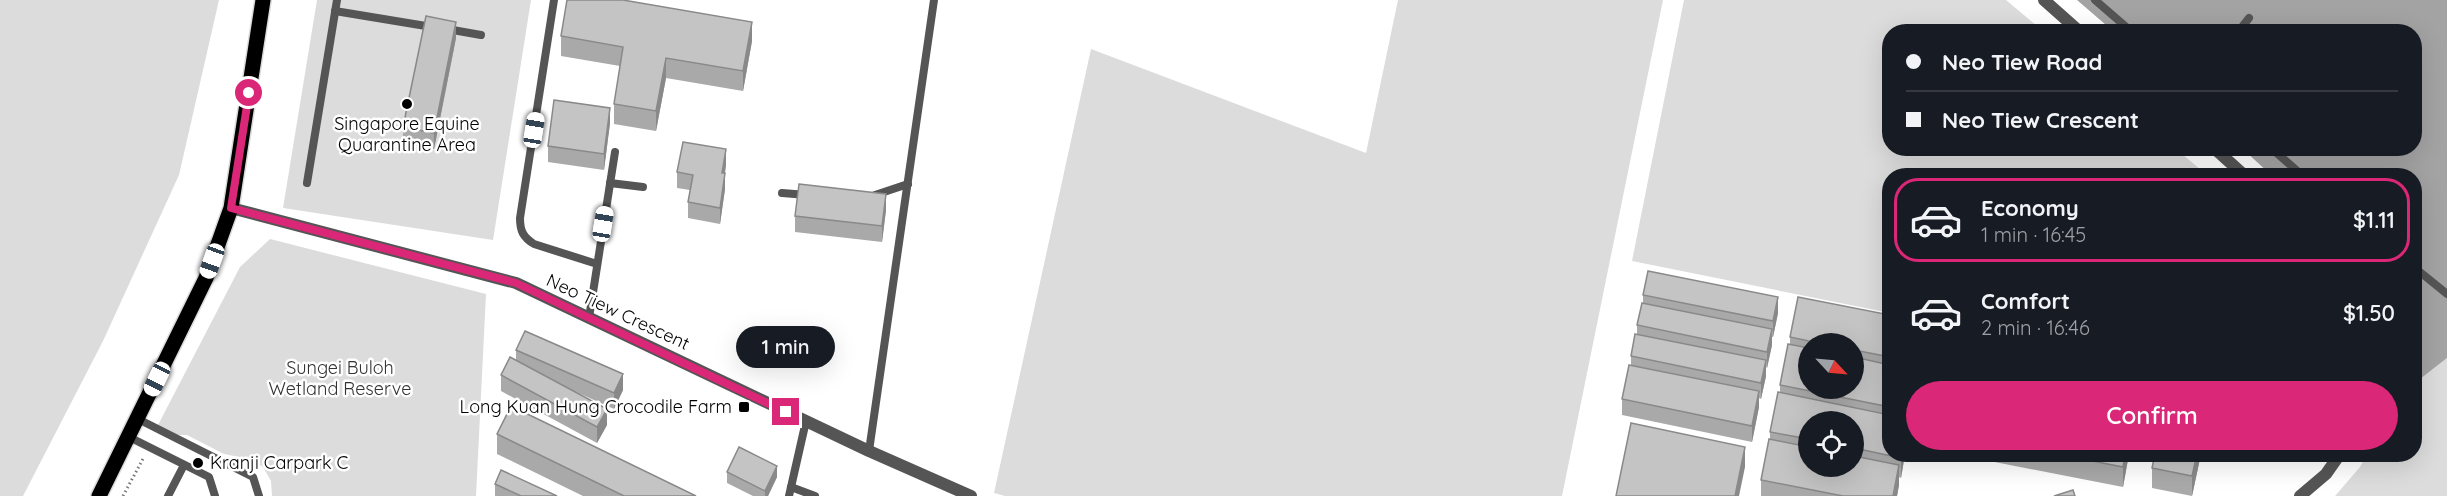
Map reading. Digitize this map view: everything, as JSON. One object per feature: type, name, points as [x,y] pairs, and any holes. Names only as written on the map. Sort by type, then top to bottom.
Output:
[{"type":"main road","points":[[99,496],[206,278],[231,208],[263,0]]},
{"type":"street","points":[[2044,0],[2071,24]]},
{"type":"street","points":[[2223,156],[2236,168]]},
{"type":"street","name":"Neo Tiew Crescent","points":[[231,208],[516,283],[868,451],[971,496]]},
{"type":"street","points":[[2300,496],[2326,474],[2334,462]]},
{"type":"lane","points":[[307,183],[337,0]]},
{"type":"lane","points":[[554,0],[520,229],[525,238],[534,244],[597,264]]},
{"type":"lane","points":[[868,451],[934,0]]},
{"type":"lane","points":[[2095,0],[2123,24]]},
{"type":"lane","points":[[336,11],[481,35]]},
{"type":"lane","points":[[2244,24],[2249,18]]},
{"type":"lane","points":[[589,318],[615,152]]},
{"type":"lane","points":[[2280,156],[2294,168]]},
{"type":"lane","points":[[610,183],[643,187]]},
{"type":"lane","points":[[871,196],[881,195],[908,184]]},
{"type":"lane","points":[[782,193],[816,196]]},
{"type":"lane","points":[[2422,274],[2447,294]]},
{"type":"lane","points":[[138,419],[253,477],[259,496]]},
{"type":"lane","points":[[789,496],[806,421]]},
{"type":"lane","points":[[129,437],[209,477],[216,496]]},
{"type":"lane","points":[[168,496],[184,465]]},
{"type":"lane","points":[[791,487],[815,496]]},
{"type":"path","points":[[123,496],[149,447]]},
{"type":"green space","points":[[0,0],[219,0],[179,175],[103,341],[23,496],[0,496]]},
{"type":"green space","name":"Singapore Equine Quarantine Area","points":[[317,0],[531,0],[493,240],[283,208]]},
{"type":"green space","points":[[1398,0],[1663,0],[1562,496],[1005,496],[994,493],[1091,49],[1366,153]]},
{"type":"green space","points":[[1684,0],[2006,0],[2035,24],[1882,24],[1882,156],[2184,156],[2199,168],[1882,168],[1882,311],[1632,261]]},
{"type":"green space","name":"Sungei Buloh Wetland Reserve","points":[[270,239],[486,294],[476,496],[272,496],[271,481],[263,467],[249,459],[224,454],[187,435],[177,435],[158,425],[240,267]]},
{"type":"green space","points":[[2447,358],[2447,496],[2335,496],[2362,462],[2422,462],[2422,378]]},
{"type":"shaded area","points":[[2077,0],[2447,0],[2447,358],[2422,378],[2422,168],[2263,168],[2251,156],[2422,156],[2422,24],[2105,24]]},
{"type":"building","points":[[567,0],[623,0],[752,22],[743,71],[666,58],[656,111],[614,104],[623,47],[561,36]]},
{"type":"building","points":[[426,16],[456,22],[434,133],[403,127]]},
{"type":"building","points":[[554,100],[610,108],[604,154],[548,146]]},
{"type":"building","points":[[683,142],[726,149],[720,208],[688,202],[693,175],[677,172]]},
{"type":"building","points":[[799,184],[886,194],[882,226],[795,216]]},
{"type":"building","points":[[1648,271],[1778,297],[1773,321],[1643,295]]},
{"type":"building","points":[[1798,297],[1882,313],[1882,355],[1864,352],[1864,333],[1798,333],[1798,339],[1790,337]]},
{"type":"building","points":[[1642,303],[1772,329],[1767,352],[1637,325]]},
{"type":"building","points":[[525,331],[623,374],[614,393],[516,350]]},
{"type":"building","points":[[1635,334],[1766,360],[1761,383],[1631,356]]},
{"type":"building","points":[[1788,344],[1798,346],[1798,389],[1780,385]]},
{"type":"building","points":[[510,357],[607,409],[597,427],[501,375]]},
{"type":"building","points":[[1864,359],[1882,363],[1882,405],[1850,399],[1864,399]]},
{"type":"building","points":[[1629,365],[1759,391],[1752,426],[1622,399]]},
{"type":"building","points":[[1778,392],[1798,396],[1798,399],[1812,399],[1882,413],[1882,454],[1864,450],[1864,411],[1798,411],[1798,437],[1770,432]]},
{"type":"building","points":[[511,406],[696,496],[624,496],[497,434]]},
{"type":"building","points":[[1631,423],[1745,447],[1735,496],[1616,496]]},
{"type":"building","points":[[1769,439],[1798,445],[1798,477],[1864,477],[1864,458],[1899,465],[1893,496],[1843,496],[1761,480]]},
{"type":"building","points":[[739,447],[777,466],[765,491],[727,472]]},
{"type":"building","points":[[2098,462],[2124,462],[2123,467]]},
{"type":"building","points":[[2153,462],[2195,462],[2192,476],[2152,468]]},
{"type":"building","points":[[501,470],[557,496],[521,496],[495,484]]},
{"type":"building","points":[[2073,490],[2075,496],[2054,496]]},
{"type":"place","name":"Singapore Equine Quarantine Area","points":[[407,104]]},
{"type":"place","name":"Long Kuan Hung Crocodile Farm","points":[[744,407]]},
{"type":"place","name":"Kranji Carpark C","points":[[198,463]]},
{"type":"route","points":[[249,93],[231,208],[516,283],[786,412]]}]
